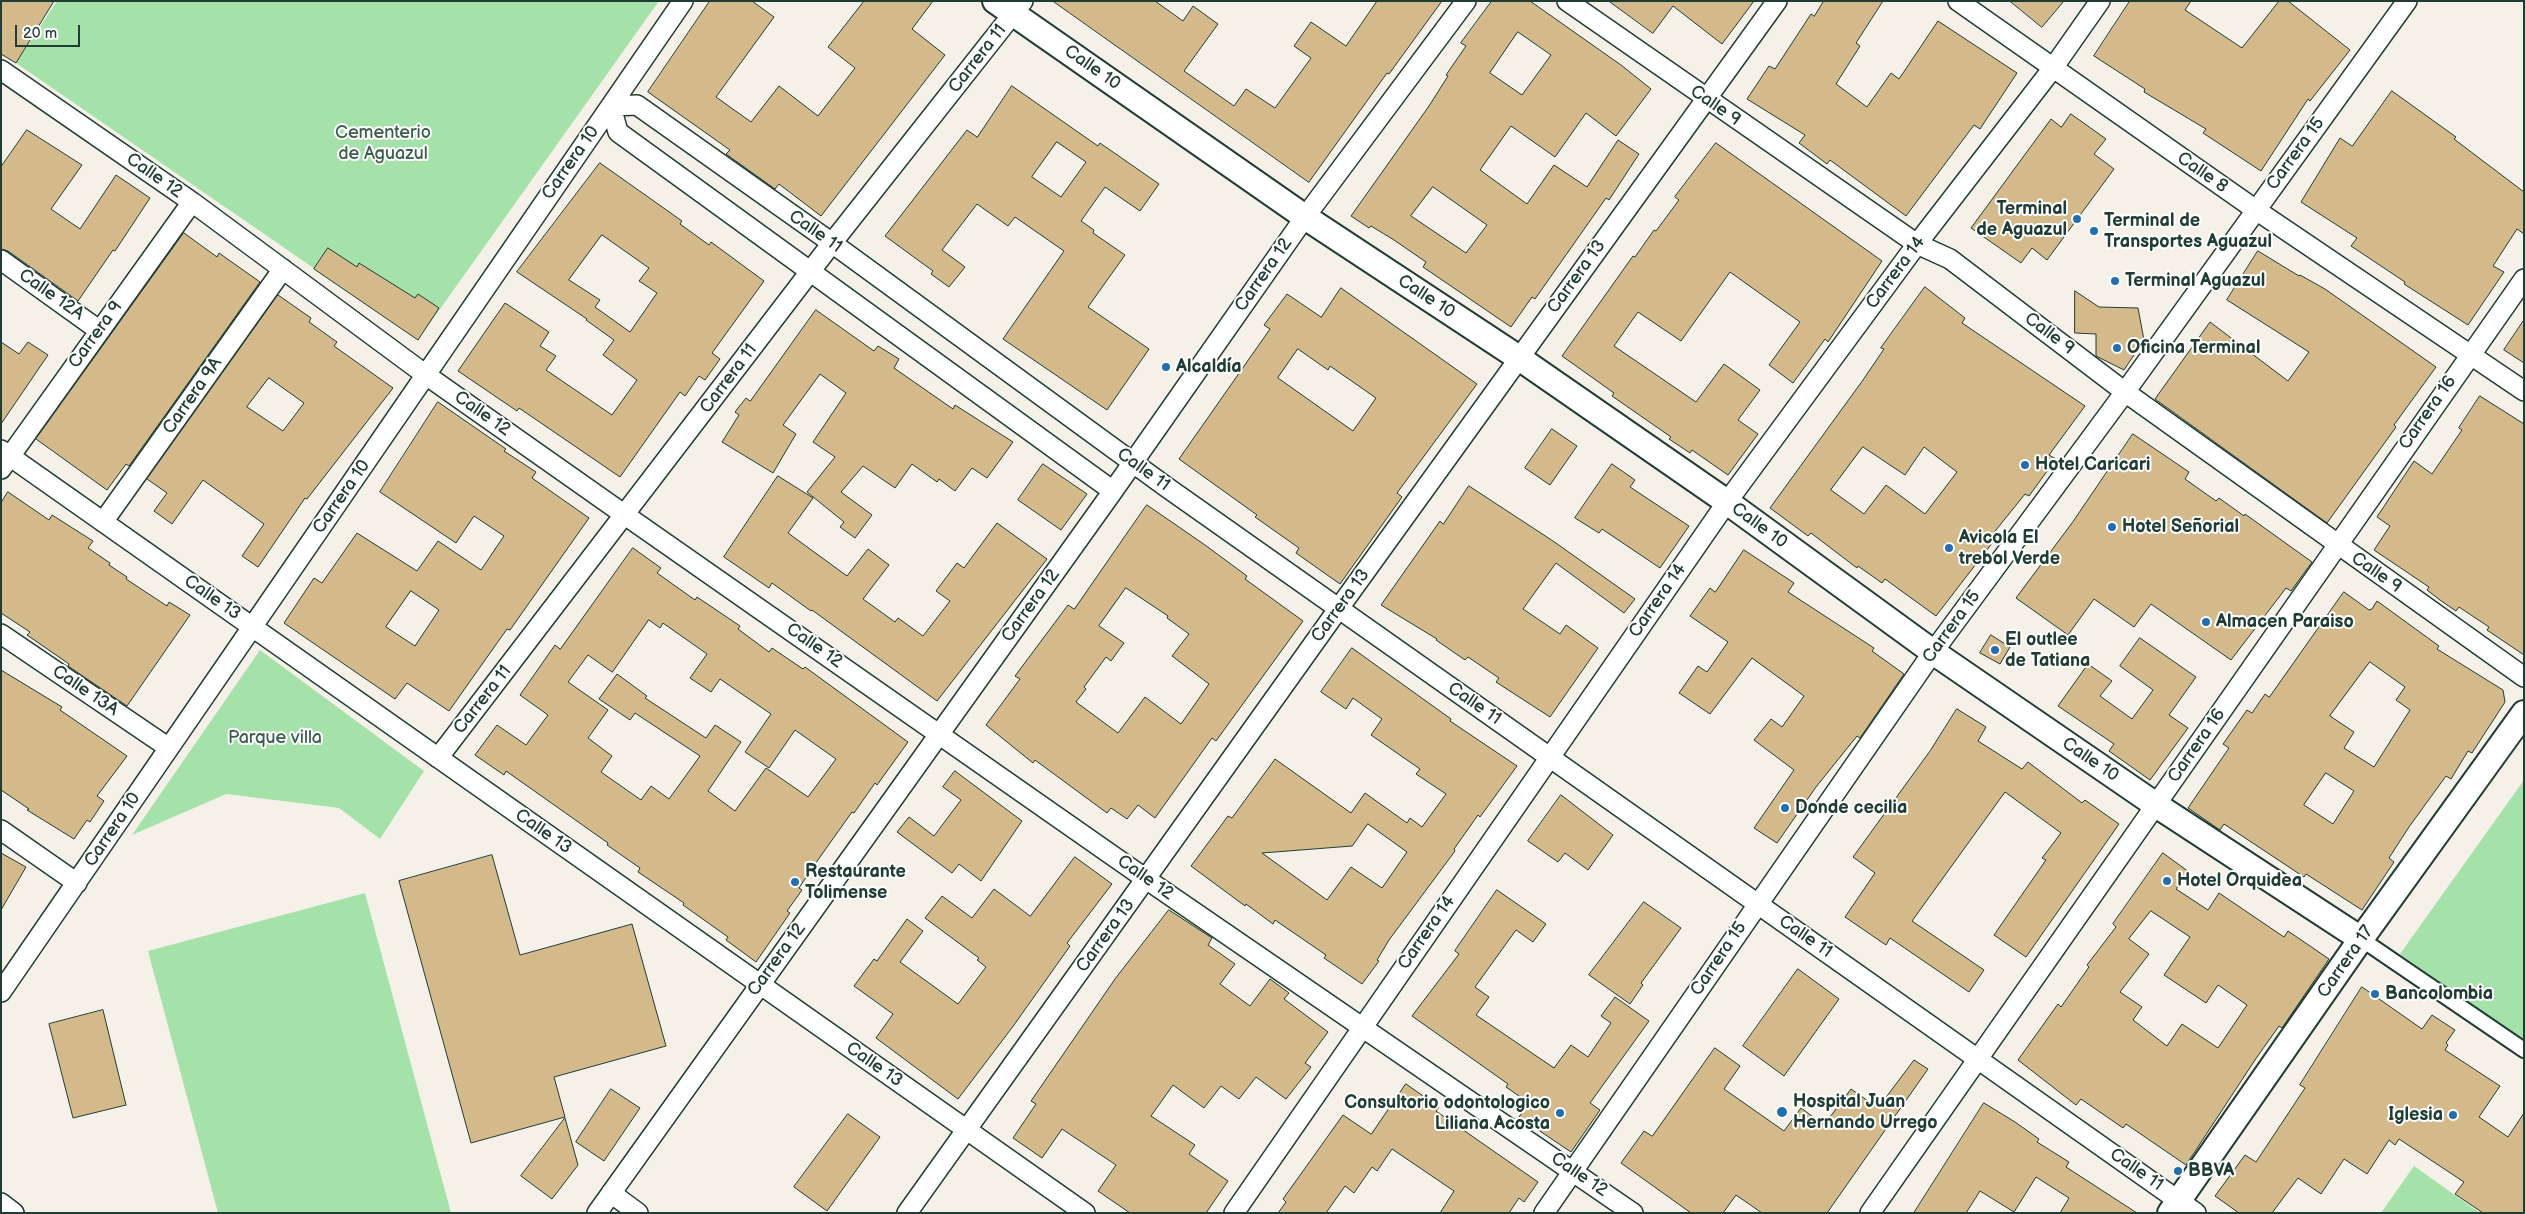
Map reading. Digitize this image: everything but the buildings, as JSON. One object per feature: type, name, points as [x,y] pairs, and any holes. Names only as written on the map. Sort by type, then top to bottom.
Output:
[{"type":"street","name":"Carrera 10","points":[[1,992],[683,1]]},
{"type":"street","name":"Carrera 12","points":[[597,1213],[1113,491],[1305,217],[1466,1]]},
{"type":"street","name":"Calle 9","points":[[1568,1],[1707,100],[1917,244],[1950,258],[2125,392],[2524,677]]},
{"type":"street","name":"Carrera 13","points":[[907,1213],[1339,608],[1777,1]]},
{"type":"street","name":"Calle 8","points":[[1958,1],[2256,210],[2524,391]]},
{"type":"street","name":"Carrera 14","points":[[1234,1213],[1727,502],[1917,244],[2053,68],[2100,1]]},
{"type":"street","name":"Carrera 15","points":[[1544,1213],[1574,1172],[1757,903],[1933,652],[2125,392],[2406,1]]},
{"type":"street","name":"Calle 10","points":[[1011,5],[1305,217],[1519,358],[1727,502],[1933,652],[2156,804],[2361,939],[2524,1050]]},
{"type":"street","name":"Carrera 11","points":[[438,758],[811,271],[1011,5]]},
{"type":"street","name":"Calle 12","points":[[1,70],[192,202],[426,375],[625,515],[1146,879],[1633,1213]]},
{"type":"street","name":"Calle 11","points":[[1113,491],[618,132],[611,106],[637,105],[832,243],[1132,463],[1978,1059],[2182,1209]]},
{"type":"street","name":"Carrera 9","points":[[4,458],[100,330],[192,202]]},
{"type":"street","name":"Calle 12A","points":[[1,260],[100,330]]},
{"type":"street","name":"Carrera 9A","points":[[103,522],[283,269]]},
{"type":"street","name":"Carrera 16","points":[[1870,1213],[2336,544],[2524,279]]},
{"type":"street","name":"Calle 13","points":[[4,458],[103,522],[1084,1213]]},
{"type":"street","name":"Calle 13A","points":[[1,634],[169,748]]},
{"type":"street","name":"Carrera 17","points":[[2182,1209],[2361,939],[2524,713]]},
{"type":"street","points":[[1,830],[76,883]]},
{"type":"street","points":[[611,1193],[638,1213]]},
{"type":"street","points":[[1,1203],[14,1213]]},
{"type":"green space","name":"Cementerio de Aguazul","points":[[57,1],[659,1],[418,340],[16,63]]},
{"type":"green space","name":"Parque villa","points":[[260,650],[424,771],[380,839],[339,808],[226,794],[132,835]]},
{"type":"green space","points":[[2524,780],[2524,1041],[2400,954]]},
{"type":"green space","points":[[365,893],[451,1213],[218,1213],[148,951]]},
{"type":"green space","points":[[2414,1166],[2480,1213],[2381,1213]]},
{"type":"place","name":"Terminal de Aguazul","points":[[2077,219]]},
{"type":"place","name":"Terminal de Transportes Aguazul","points":[[2094,231]]},
{"type":"place","name":"Terminal Aguazul","points":[[2115,281]]},
{"type":"place","name":"Oficina Terminal","points":[[2117,348]]},
{"type":"place","name":"Alcaldía","points":[[1166,367]]},
{"type":"place","name":"Hotel Caricari","points":[[2025,465]]},
{"type":"place","name":"Hotel Señorial","points":[[2112,527]]},
{"type":"place","name":"Avicola El trebol Verde","points":[[1949,548]]},
{"type":"place","name":"Almacen Paraiso","points":[[2206,622]]},
{"type":"place","name":"El outlee de Tatiana","points":[[1995,650]]},
{"type":"place","name":"Donde cecilia","points":[[1785,808]]},
{"type":"place","name":"Hotel Orquidea","points":[[2167,881]]},
{"type":"place","name":"Restaurante Tolimense","points":[[795,882]]},
{"type":"place","name":"Bancolombia","points":[[2375,994]]},
{"type":"place","name":"Hospital Juan Hernando Urrego","points":[[1782,1112]]},
{"type":"place","name":"Consultorio odontologico Liliana Acosta","points":[[1560,1113]]},
{"type":"place","name":"Iglesia","points":[[2453,1115]]},
{"type":"place","name":"BBVA","points":[[2178,1171]]}]
